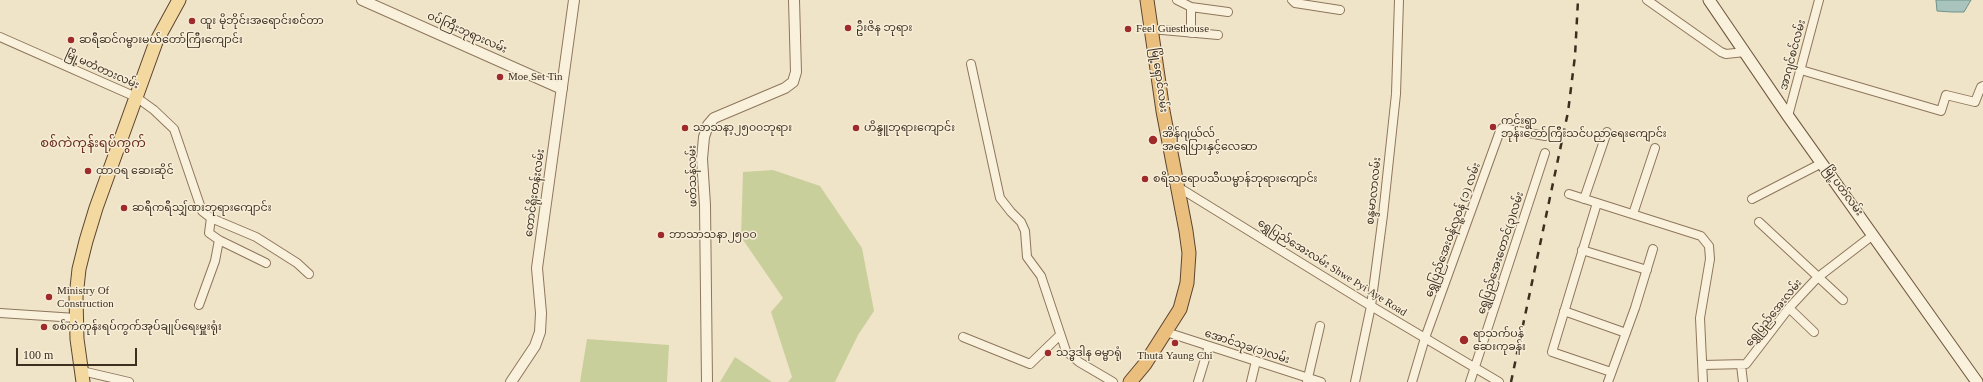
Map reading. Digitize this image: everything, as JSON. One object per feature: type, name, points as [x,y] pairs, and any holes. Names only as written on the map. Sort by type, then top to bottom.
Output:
[{"type":"highway","name":"မြို့ရှောင်လမ်း","points":[[1130,382],[1145,364],[1180,309],[1187,283],[1189,253],[1163,111],[1147,0]]},
{"type":"main road","points":[[83,377],[76,318],[76,297],[79,269],[86,241],[96,208],[156,42],[179,0]]},
{"type":"main road","name":"မြို့ပတ်လမ်း","points":[[1709,0],[1788,116],[1977,382]]},
{"type":"street","name":"ဝပ်ကြီးဘုရားလမ်း","points":[[362,0],[562,89]]},
{"type":"street","name":"တောင်ရိုးတန်းလမ်း","points":[[511,382],[534,346],[540,332],[541,313],[537,268],[574,0]]},
{"type":"street","name":"ဖတ်သန်လမ်း","points":[[707,382],[705,205],[702,159],[704,137],[708,125],[714,118],[785,88],[793,82],[796,72],[794,0]]},
{"type":"street","points":[[1177,0],[1191,7],[1228,12]]},
{"type":"street","points":[[1292,0],[1295,3],[1340,10]]},
{"type":"street","name":"စန္ဒမာလာလမ်း","points":[[1355,382],[1371,306],[1396,94],[1398,0]]},
{"type":"street","points":[[1647,0],[1721,52],[1726,54],[1745,52]]},
{"type":"street","name":"အာဂျင်စင်လမ်း","points":[[1788,116],[1820,0]]},
{"type":"street","points":[[1191,7],[1191,34]]},
{"type":"street","points":[[1151,29],[1191,34],[1218,35]]},
{"type":"street","name":"မြို့မတံတားလမ်း","points":[[0,37],[136,97],[166,119],[174,130],[202,211],[211,218]]},
{"type":"street","points":[[972,64],[1000,198],[1023,226],[1025,231],[1027,257],[1041,276],[1066,351],[1079,362],[1113,382]]},
{"type":"street","points":[[1801,70],[1941,111],[1946,95],[1975,102],[1981,87],[1983,86]]},
{"type":"street","name":"ရွှေပြည်အေးဝန်လူ့ဝန် (၁) လမ်း","points":[[1412,382],[1426,338],[1500,131],[1502,128],[1545,136]]},
{"type":"street","points":[[1584,199],[1607,132]]},
{"type":"street","points":[[1634,214],[1655,148]]},
{"type":"street","name":"ရွှေပြည်အေးတောင်(၃)လမ်း","points":[[1470,382],[1545,153]]},
{"type":"street","points":[[1752,199],[1822,163]]},
{"type":"street","name":"ရွှေပြည်အေးလမ်း Shwe Pyi Aye Road","points":[[1178,187],[1371,306],[1500,382]]},
{"type":"street","points":[[1568,194],[1701,236],[1709,246],[1710,259],[1700,318],[1703,382]]},
{"type":"street","points":[[1597,203],[1552,352],[1611,372]]},
{"type":"street","points":[[266,263],[219,240],[209,232],[211,218],[256,237],[297,263],[309,274]]},
{"type":"street","points":[[1759,222],[1844,300]]},
{"type":"street","name":"ရွှေပြည်အေးလမ်း","points":[[1741,365],[1746,364],[1751,359],[1789,308],[1819,276],[1874,235]]},
{"type":"street","points":[[199,305],[215,261],[219,240]]},
{"type":"street","points":[[1582,250],[1647,270]]},
{"type":"street","points":[[1608,382],[1654,250]]},
{"type":"street","points":[[1789,308],[1814,332]]},
{"type":"street","points":[[1564,310],[1626,333]]},
{"type":"street","points":[[0,312],[76,318]]},
{"type":"street","points":[[1307,380],[1320,326]]},
{"type":"street","name":"အောင်သုခ(၁)လမ်း","points":[[1166,332],[1256,361],[1307,380],[1321,382]]},
{"type":"street","points":[[963,337],[1030,364],[1060,335]]},
{"type":"street","points":[[1198,382],[1209,346]]},
{"type":"street","points":[[1250,382],[1256,361]]},
{"type":"street","points":[[1703,365],[1741,365],[1743,382]]},
{"type":"street","points":[[83,377],[129,382]]},
{"type":"green space","points":[[773,170],[820,186],[862,248],[874,311],[858,335],[835,382],[788,382],[792,377],[771,312],[783,298],[741,237],[743,172]]},
{"type":"green space","points":[[587,339],[669,345],[667,382],[580,382]]},
{"type":"green space","points":[[735,357],[772,382],[720,382]]},
{"type":"water","points":[[1936,0],[1971,0],[1964,12],[1952,12],[1937,11]]},
{"type":"railway","points":[[1511,382],[1568,112],[1575,56],[1578,0]]},
{"type":"place","name":"ထူး မိုဘိုင်းအရောင်းစင်တာ","points":[[192,21]]},
{"type":"place","name":"ဦးဇိန ဘုရား","points":[[848,28]]},
{"type":"place","name":"Feel Guesthouse","points":[[1128,29]]},
{"type":"place","name":"ဆရီဆင်ဂမ္မားမယ်တော်ကြီးကျောင်း","points":[[71,40]]},
{"type":"place","name":"Moe Set Tin","points":[[500,77]]},
{"type":"place","name":"ကင်းရွာ ဘုန်းတော်ကြီးသင်ပညာရေးကျောင်း","points":[[1493,127]]},
{"type":"place","name":"သာသနာ့၂၅၀၀ဘုရား","points":[[685,128]]},
{"type":"place","name":"ဟိန္ဒူဘုရားကျောင်း","points":[[856,128]]},
{"type":"place","name":"အိန်ဂျယ်လ် အရေပြားနှင့်လေဆာ","points":[[1153,140]]},
{"type":"place","name":"ထာဝရ ဆေးဆိုင်","points":[[88,171]]},
{"type":"place","name":"စရိသရောပသီယမ္မာန်ဘုရားကျောင်း","points":[[1145,179]]},
{"type":"place","name":"ဆရီကရီသျှ်ဏးဘုရားကျောင်း","points":[[124,208]]},
{"type":"place","name":"ဘာသာသနာ၂၅၀၀","points":[[661,235]]},
{"type":"place","name":"Ministry Of Construction","points":[[49,297]]},
{"type":"place","name":"စစ်ကဲကုန်းရပ်ကွက်အုပ်ချုပ်ရေးမှူးရုံး","points":[[44,327]]},
{"type":"place","name":"ရာသက်ပန် ဆေးကုခန်း","points":[[1464,340]]},
{"type":"place","name":"Thuta Yaung Chi","points":[[1175,343]]},
{"type":"place","name":"သဒ္ဓဒါန ဓမ္မာရုံ","points":[[1048,353]]},
{"type":"district","name":"စစ်ကဲကုန်းရပ်ကွက်","points":[[93,144]]}]
